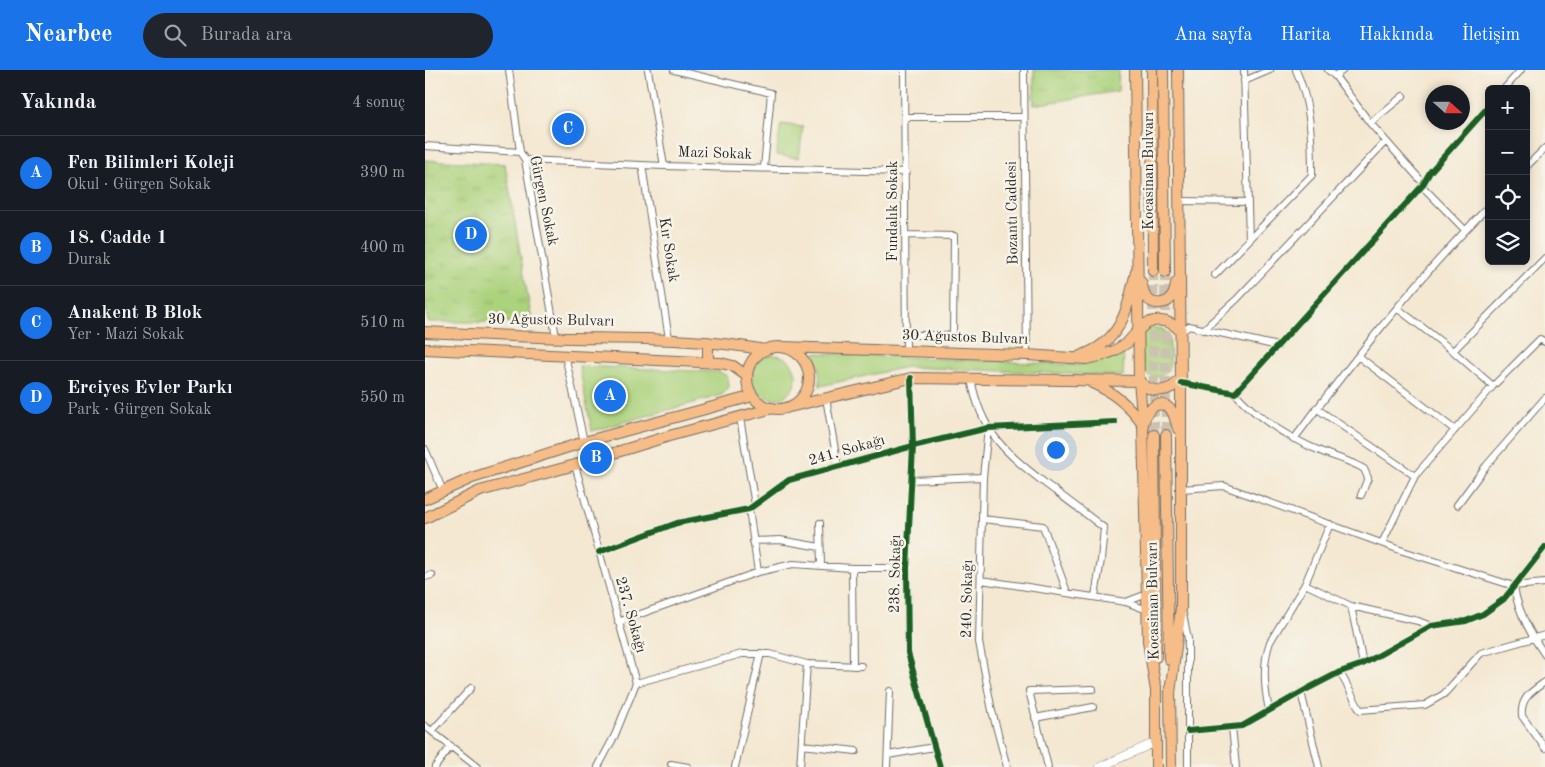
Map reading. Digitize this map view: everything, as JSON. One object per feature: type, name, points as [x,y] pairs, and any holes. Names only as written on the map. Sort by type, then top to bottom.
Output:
[{"type":"main road","points":[[1135,70],[1139,382],[1143,425],[1148,641],[1156,691]]},
{"type":"main road","name":"Kocasinan Bulvarı","points":[[1152,70],[1153,271]]},
{"type":"main road","name":"Kocasinan Bulvarı","points":[[1163,70],[1165,272]]},
{"type":"main road","points":[[1170,693],[1181,608],[1181,332],[1178,70]]},
{"type":"main road","points":[[1137,264],[1146,296],[1152,302],[1160,303],[1168,301],[1174,295],[1180,264]]},
{"type":"main road","points":[[1074,358],[1097,349],[1109,340],[1118,329],[1128,306],[1137,264]]},
{"type":"main road","points":[[1138,332],[1145,324],[1160,320],[1174,325],[1181,332]]},
{"type":"main road","name":"30 Ağustos Bulvarı","points":[[425,332],[669,339],[765,350]]},
{"type":"main road","name":"30 Ağustos Bulvarı","points":[[783,347],[1027,355],[1086,359],[1107,354],[1121,348],[1138,332]]},
{"type":"main road","points":[[708,342],[708,362]]},
{"type":"main road","points":[[773,408],[762,404],[753,396],[748,385],[747,376],[751,362],[755,357],[765,350],[783,347],[799,355],[806,364],[809,376],[807,388],[801,399],[785,408]]},
{"type":"main road","points":[[425,349],[721,363],[733,366],[747,376]]},
{"type":"main road","points":[[425,518],[480,490],[575,465],[669,436],[773,408],[785,408],[911,378],[1139,382],[1147,388],[1161,391],[1171,388],[1181,381]]},
{"type":"main road","points":[[1086,381],[1117,397],[1143,425]]},
{"type":"main road","points":[[425,499],[472,478],[584,442],[753,396]]},
{"type":"main road","points":[[1143,425],[1149,410],[1156,406],[1167,406],[1174,414],[1181,440]]},
{"type":"main road","name":"Kocasinan Bulvarı","points":[[1154,435],[1156,767]]},
{"type":"main road","name":"Kocasinan Bulvarı","points":[[1166,435],[1171,767]]},
{"type":"street","name":"Gürgen Sokak","points":[[509,70],[521,152],[525,160],[556,337]]},
{"type":"street","points":[[648,70],[664,166]]},
{"type":"street","points":[[674,70],[771,93],[764,168]]},
{"type":"street","name":"Fundalık Sokak","points":[[905,70],[906,351]]},
{"type":"street","name":"Bozantı Caddesi","points":[[1024,70],[1027,355]]},
{"type":"street","points":[[1244,70],[1249,240]]},
{"type":"street","points":[[1244,81],[1270,70]]},
{"type":"street","points":[[1215,276],[1312,175],[1310,120],[1305,95],[1296,70]]},
{"type":"street","points":[[1328,70],[1335,76],[1370,123],[1423,185],[1465,230]]},
{"type":"street","points":[[1335,76],[1343,70]]},
{"type":"street","points":[[1508,85],[1521,70]]},
{"type":"street","points":[[1370,123],[1403,96]]},
{"type":"street","points":[[1235,393],[1423,185],[1429,172],[1485,110]]},
{"type":"street","points":[[905,117],[1024,117]]},
{"type":"street","points":[[1203,330],[1237,299],[1386,141]]},
{"type":"street","points":[[425,146],[521,152]]},
{"type":"street","points":[[1530,163],[1545,148]]},
{"type":"street","name":"Mazi Sokak","points":[[525,160],[664,166],[906,172]]},
{"type":"street","name":"Kır Sokak","points":[[642,165],[669,339]]},
{"type":"street","points":[[1179,201],[1248,202]]},
{"type":"street","points":[[1294,438],[1429,268],[1485,210]]},
{"type":"street","points":[[906,236],[954,236],[953,335],[906,335]]},
{"type":"street","points":[[1453,351],[1545,258]]},
{"type":"street","points":[[1397,308],[1453,351],[1493,386]]},
{"type":"street","points":[[1181,332],[1189,326],[1278,346]]},
{"type":"street","points":[[1382,543],[1415,476],[1493,386],[1540,339],[1545,342]]},
{"type":"street","points":[[565,355],[584,442]]},
{"type":"street","points":[[1358,356],[1455,430]]},
{"type":"street","name":"238. Sokağı","points":[[911,378],[913,446],[907,568],[908,653],[940,767]]},
{"type":"street","points":[[971,379],[976,400],[999,444],[1012,457],[1105,528],[1095,596]]},
{"type":"street","points":[[1181,381],[1235,393],[1262,419],[1294,438],[1364,469],[1368,478],[1361,494]]},
{"type":"street","points":[[826,398],[838,467]]},
{"type":"street","points":[[1457,505],[1486,466],[1545,398]]},
{"type":"street","points":[[1316,408],[1415,476]]},
{"type":"street","points":[[740,418],[752,507],[753,541],[758,572]]},
{"type":"street","name":"241. Sokağı","points":[[599,552],[677,523],[752,507],[789,480],[913,446],[989,428],[1115,422]]},
{"type":"street","name":"240. Sokağı","points":[[989,428],[983,477],[979,642],[1007,767]]},
{"type":"street","points":[[425,449],[443,491]]},
{"type":"street","name":"237. Sokağı","points":[[575,465],[636,682]]},
{"type":"street","points":[[911,480],[983,477]]},
{"type":"street","points":[[1181,489],[1224,486],[1382,543],[1514,586],[1545,583]]},
{"type":"street","points":[[982,519],[1043,526],[1067,592]]},
{"type":"street","points":[[820,523],[821,566]]},
{"type":"street","points":[[1269,710],[1265,677],[1267,649],[1305,584],[1329,524]]},
{"type":"street","points":[[753,541],[780,540],[820,547]]},
{"type":"street","points":[[1188,731],[1242,726],[1301,692],[1340,672],[1363,664],[1431,626],[1465,621],[1483,614],[1498,605],[1545,547]]},
{"type":"street","points":[[619,622],[758,572],[793,564],[852,568],[907,568]]},
{"type":"street","points":[[852,568],[853,666]]},
{"type":"street","points":[[425,577],[432,575]]},
{"type":"street","points":[[981,580],[1095,596],[1126,602],[1147,610]]},
{"type":"street","points":[[1305,584],[1351,606],[1418,621],[1431,626]]},
{"type":"street","points":[[1514,586],[1515,598],[1533,638],[1545,655]]},
{"type":"street","points":[[1126,602],[1147,594]]},
{"type":"street","points":[[1351,606],[1363,664]]},
{"type":"street","points":[[1181,608],[1188,639],[1188,767]]},
{"type":"street","points":[[1340,672],[1360,710],[1425,705],[1444,694],[1481,653],[1545,635]]},
{"type":"street","points":[[598,767],[615,734],[636,682],[733,656],[761,653],[780,656],[807,664],[861,666]]},
{"type":"street","points":[[735,767],[761,653]]},
{"type":"street","points":[[800,767],[807,664]]},
{"type":"street","points":[[1545,682],[1529,693],[1524,700],[1522,708],[1522,716],[1545,748]]},
{"type":"street","points":[[432,732],[471,688]]},
{"type":"street","points":[[1048,767],[1029,691],[1093,688]]},
{"type":"street","points":[[887,767],[890,691]]},
{"type":"street","points":[[1301,692],[1319,767]]},
{"type":"street","points":[[1035,718],[1093,707]]},
{"type":"street","points":[[425,726],[477,767]]},
{"type":"street","points":[[1232,727],[1236,767]]},
{"type":"street","points":[[1099,767],[1156,742]]},
{"type":"street","points":[[801,745],[857,751]]},
{"type":"street","points":[[435,767],[451,746]]},
{"type":"street","points":[[888,755],[934,747]]},
{"type":"street","points":[[671,764],[688,767]]},
{"type":"green space","points":[[1034,70],[1119,70],[1118,91],[1034,105]]},
{"type":"green space","points":[[781,124],[803,127],[799,158],[776,155]]},
{"type":"green space","points":[[425,160],[505,164],[532,322],[428,322],[425,305]]},
{"type":"green space","points":[[1150,327],[1164,330],[1168,335],[1169,341],[1169,367],[1164,374],[1157,377],[1149,376],[1142,371],[1141,333]]},
{"type":"green space","points":[[1124,348],[1123,376],[906,367],[820,386],[819,367],[814,353],[1076,365],[1100,361]]},
{"type":"green space","points":[[770,355],[778,355],[790,361],[796,377],[790,393],[778,399],[770,399],[758,393],[752,381],[752,373],[758,361]]},
{"type":"green space","points":[[579,366],[720,372],[728,377],[729,387],[722,395],[592,431]]},
{"type":"tunnel","points":[[1153,271],[1154,435]]},
{"type":"tunnel","points":[[1165,272],[1166,435]]},
{"type":"cycle path","points":[[1181,383],[1235,393],[1422,186],[1430,172],[1485,110]]},
{"type":"cycle path","points":[[911,378],[913,446],[907,568],[908,653],[940,767]]},
{"type":"cycle path","points":[[599,552],[677,523],[749,509],[789,480],[913,446],[988,428],[1115,422]]},
{"type":"cycle path","points":[[1188,731],[1242,726],[1307,689],[1340,672],[1363,664],[1431,626],[1466,621],[1483,614],[1504,599],[1545,547]]},
{"type":"place","name":"Anakent B Blok","points":[[568,129]]},
{"type":"place","name":"Erciyes Evler Parkı","points":[[471,235]]},
{"type":"place","name":"Fen Bilimleri Koleji","points":[[610,396]]},
{"type":"place","name":"18. Cadde 1","points":[[596,458]]}]
